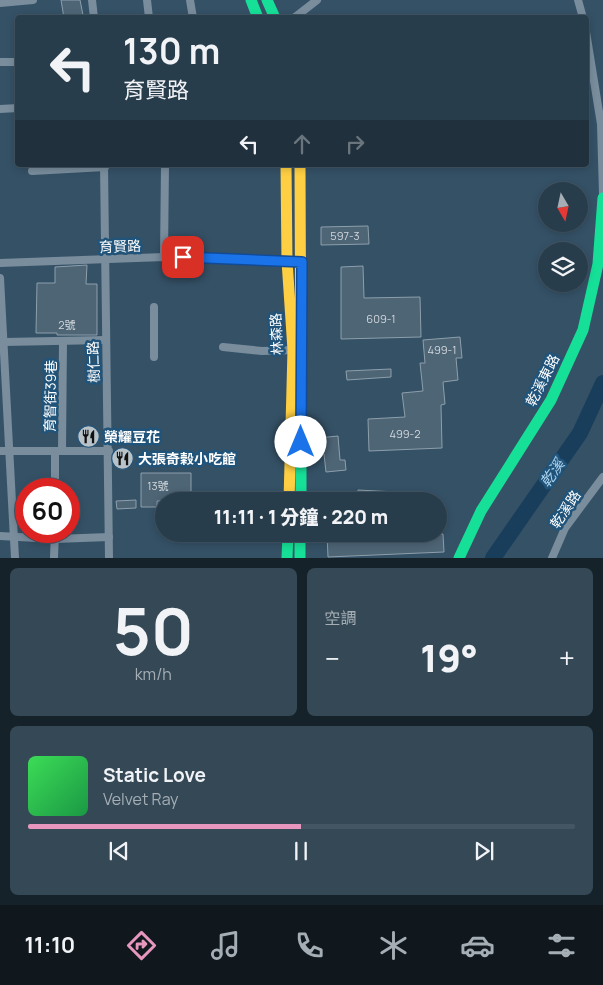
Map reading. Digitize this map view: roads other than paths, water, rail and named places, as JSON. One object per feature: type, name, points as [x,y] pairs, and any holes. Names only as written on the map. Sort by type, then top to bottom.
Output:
[{"type":"main road","points":[[251,0],[257,15]]},
{"type":"main road","points":[[267,0],[274,15]]},
{"type":"main road","name":"林森路","points":[[286,167],[287,261],[293,350],[289,492]]},
{"type":"main road","name":"林森路","points":[[300,167],[302,262],[301,492]]},
{"type":"main road","name":"乾溪東路","points":[[459,558],[481,510],[551,400],[583,330],[598,264],[603,198]]},
{"type":"main road","points":[[288,542],[288,558]]},
{"type":"main road","points":[[300,542],[300,558]]},
{"type":"street","points":[[0,4],[32,0]]},
{"type":"street","points":[[92,0],[94,15]]},
{"type":"street","points":[[147,0],[149,15]]},
{"type":"street","points":[[190,0],[192,15]]},
{"type":"street","points":[[298,15],[317,0]]},
{"type":"street","points":[[578,0],[582,15]]},
{"type":"street","points":[[589,50],[601,124],[603,194]]},
{"type":"street","points":[[0,62],[15,62]]},
{"type":"street","points":[[0,109],[15,108]]},
{"type":"street","points":[[32,170],[86,167]]},
{"type":"street","name":"樹仁路","points":[[104,167],[105,340],[110,558]]},
{"type":"street","points":[[164,257],[165,167]]},
{"type":"street","name":"育賢路","points":[[0,263],[164,257],[302,262]]},
{"type":"street","points":[[0,278],[4,342],[3,377],[11,451],[15,558]]},
{"type":"street","points":[[154,307],[154,357]]},
{"type":"street","points":[[4,342],[105,340]]},
{"type":"street","name":"育智街39巷","points":[[56,478],[63,341]]},
{"type":"street","points":[[223,347],[262,351],[293,350]]},
{"type":"street","points":[[0,451],[109,451]]},
{"type":"street","name":"乾溪路","points":[[552,558],[566,528],[603,477]]},
{"type":"street","points":[[0,536],[14,538]]},
{"type":"street","points":[[80,536],[110,537]]},
{"type":"street","points":[[54,558],[55,543]]},
{"type":"waterway","name":"乾溪","points":[[493,558],[580,433],[603,383]]},
{"type":"place","name":"榮耀豆花","points":[[88,436]]},
{"type":"place","name":"大張奇榖小吃館","points":[[122,458]]}]
